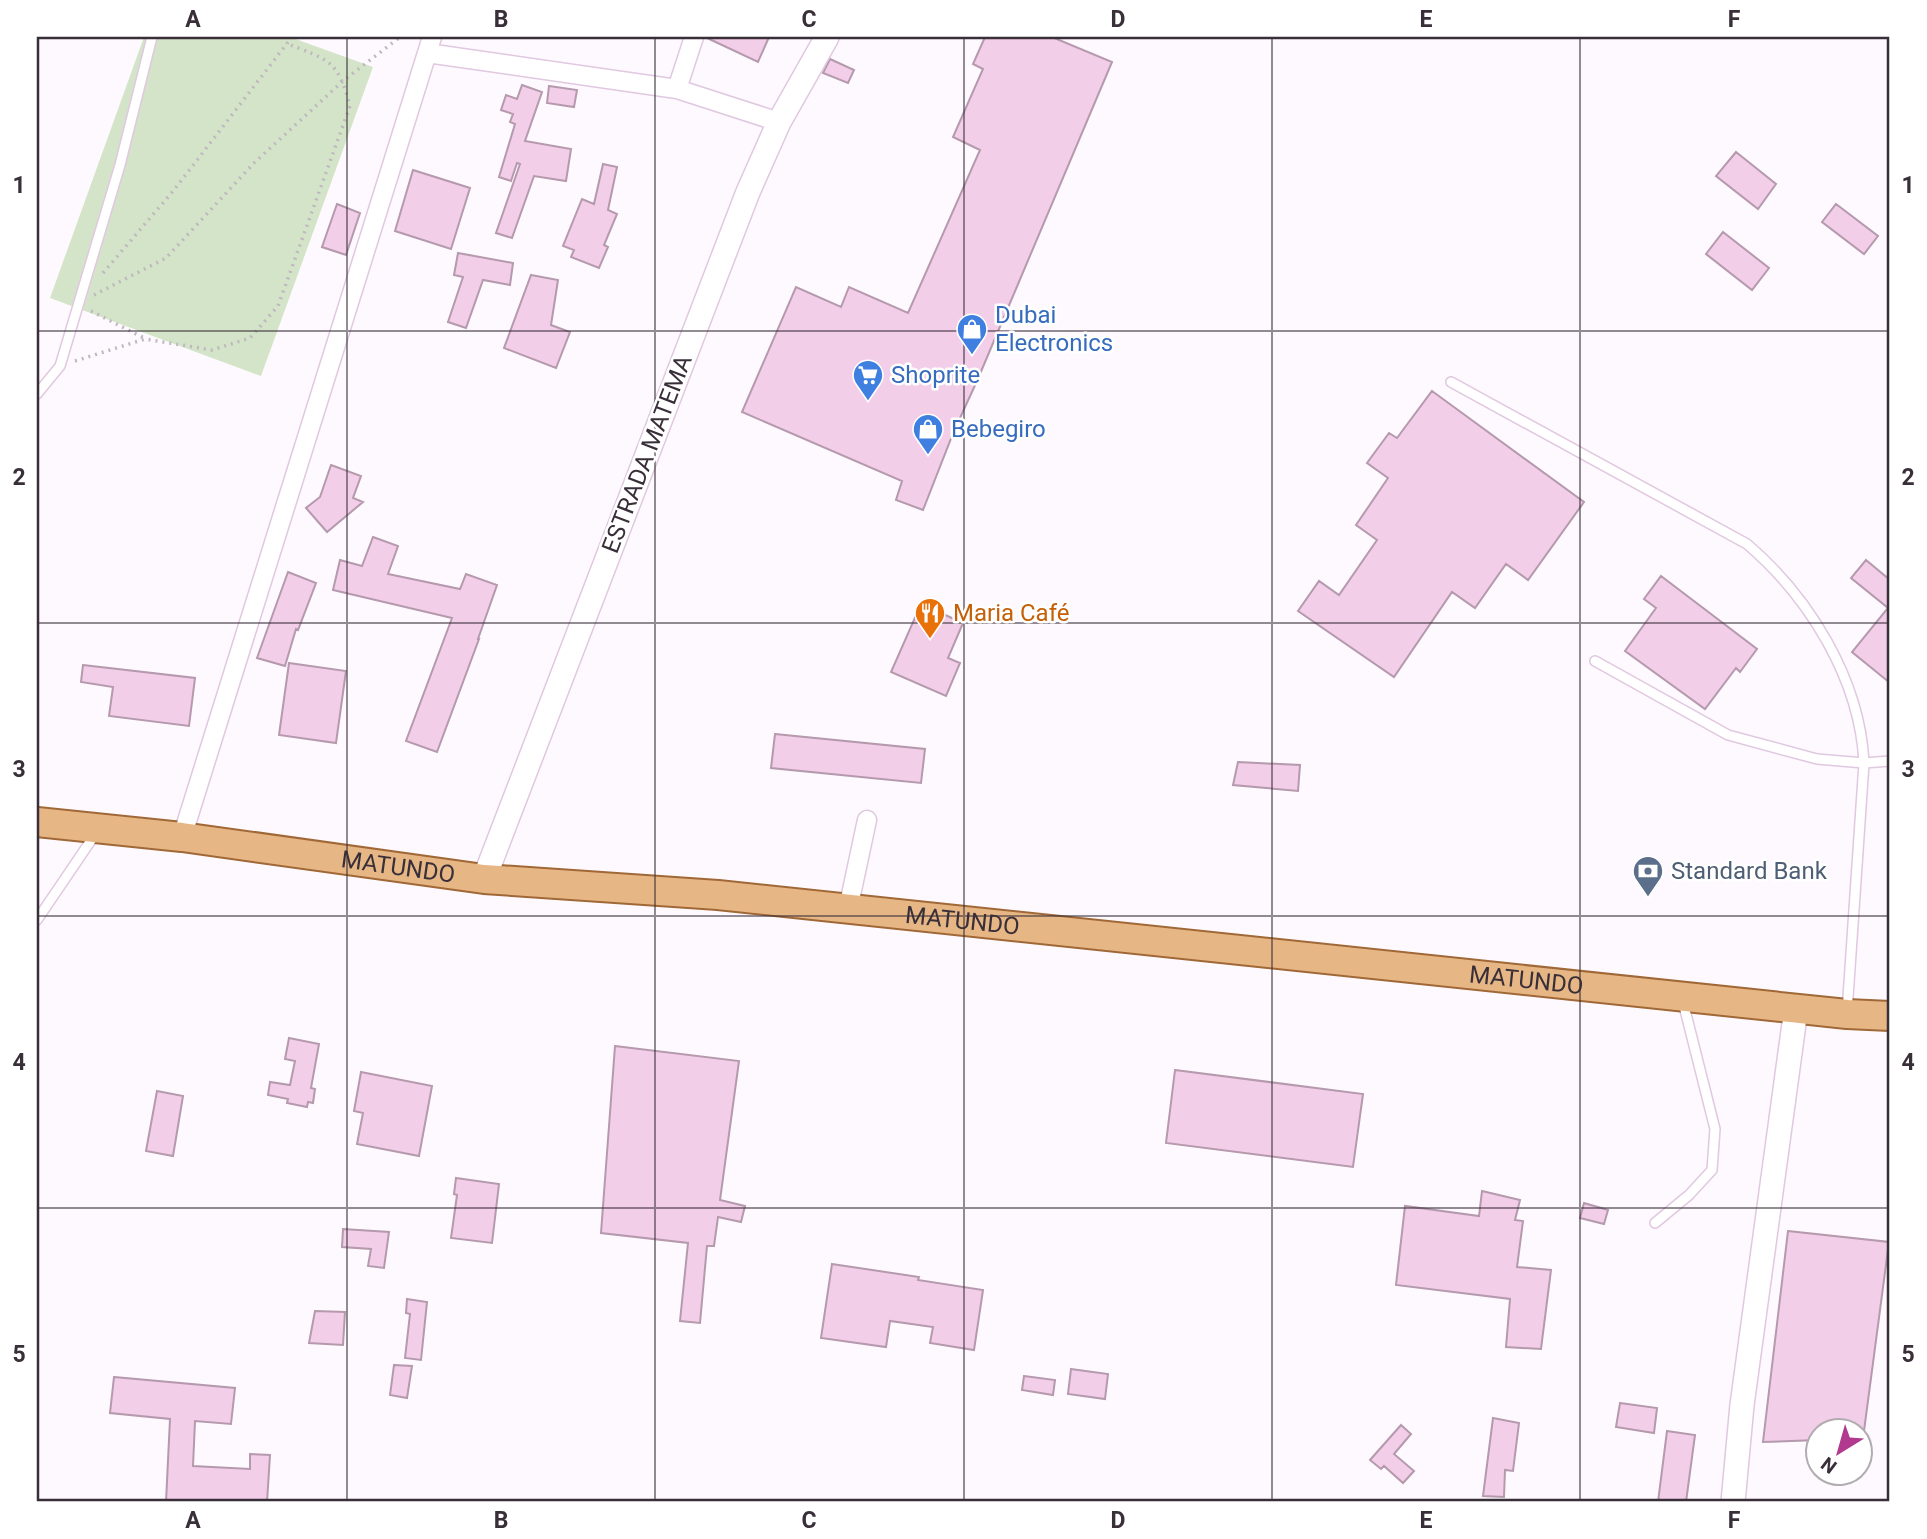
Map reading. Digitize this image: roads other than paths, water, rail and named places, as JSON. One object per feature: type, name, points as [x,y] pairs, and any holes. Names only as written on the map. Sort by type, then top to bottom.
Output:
[{"type":"main road","name":"MATUNDO","points":[[37,822],[182,837],[484,879],[718,895],[1796,1009],[1890,1016]]},
{"type":"street","points":[[677,89],[694,37]]},
{"type":"street","name":"ESTRADA MATEMA","points":[[484,879],[743,205],[779,122],[827,37]]},
{"type":"street","points":[[182,837],[429,45],[677,89],[779,122]]},
{"type":"street","points":[[848,909],[867,820]]},
{"type":"street","points":[[1733,1502],[1742,1405],[1796,1009]]},
{"type":"lane","points":[[37,394],[60,366],[120,165],[152,37]]},
{"type":"lane","points":[[1451,382],[1746,544],[1770,564],[1789,587],[1835,654],[1859,725],[1864,763],[1847,1014]]},
{"type":"lane","points":[[1595,661],[1728,735],[1801,756],[1864,763],[1890,761]]},
{"type":"lane","points":[[37,920],[99,828]]},
{"type":"lane","points":[[1655,1223],[1689,1195],[1712,1170],[1715,1129],[1682,997]]},
{"type":"place","name":"Dubai Electronics","points":[[972,356]]},
{"type":"place","name":"Shoprite","points":[[868,402]]},
{"type":"place","name":"Bebegiro","points":[[928,456]]},
{"type":"place","name":"Maria Café","points":[[930,640]]},
{"type":"place","name":"Standard Bank","points":[[1648,898]]}]
